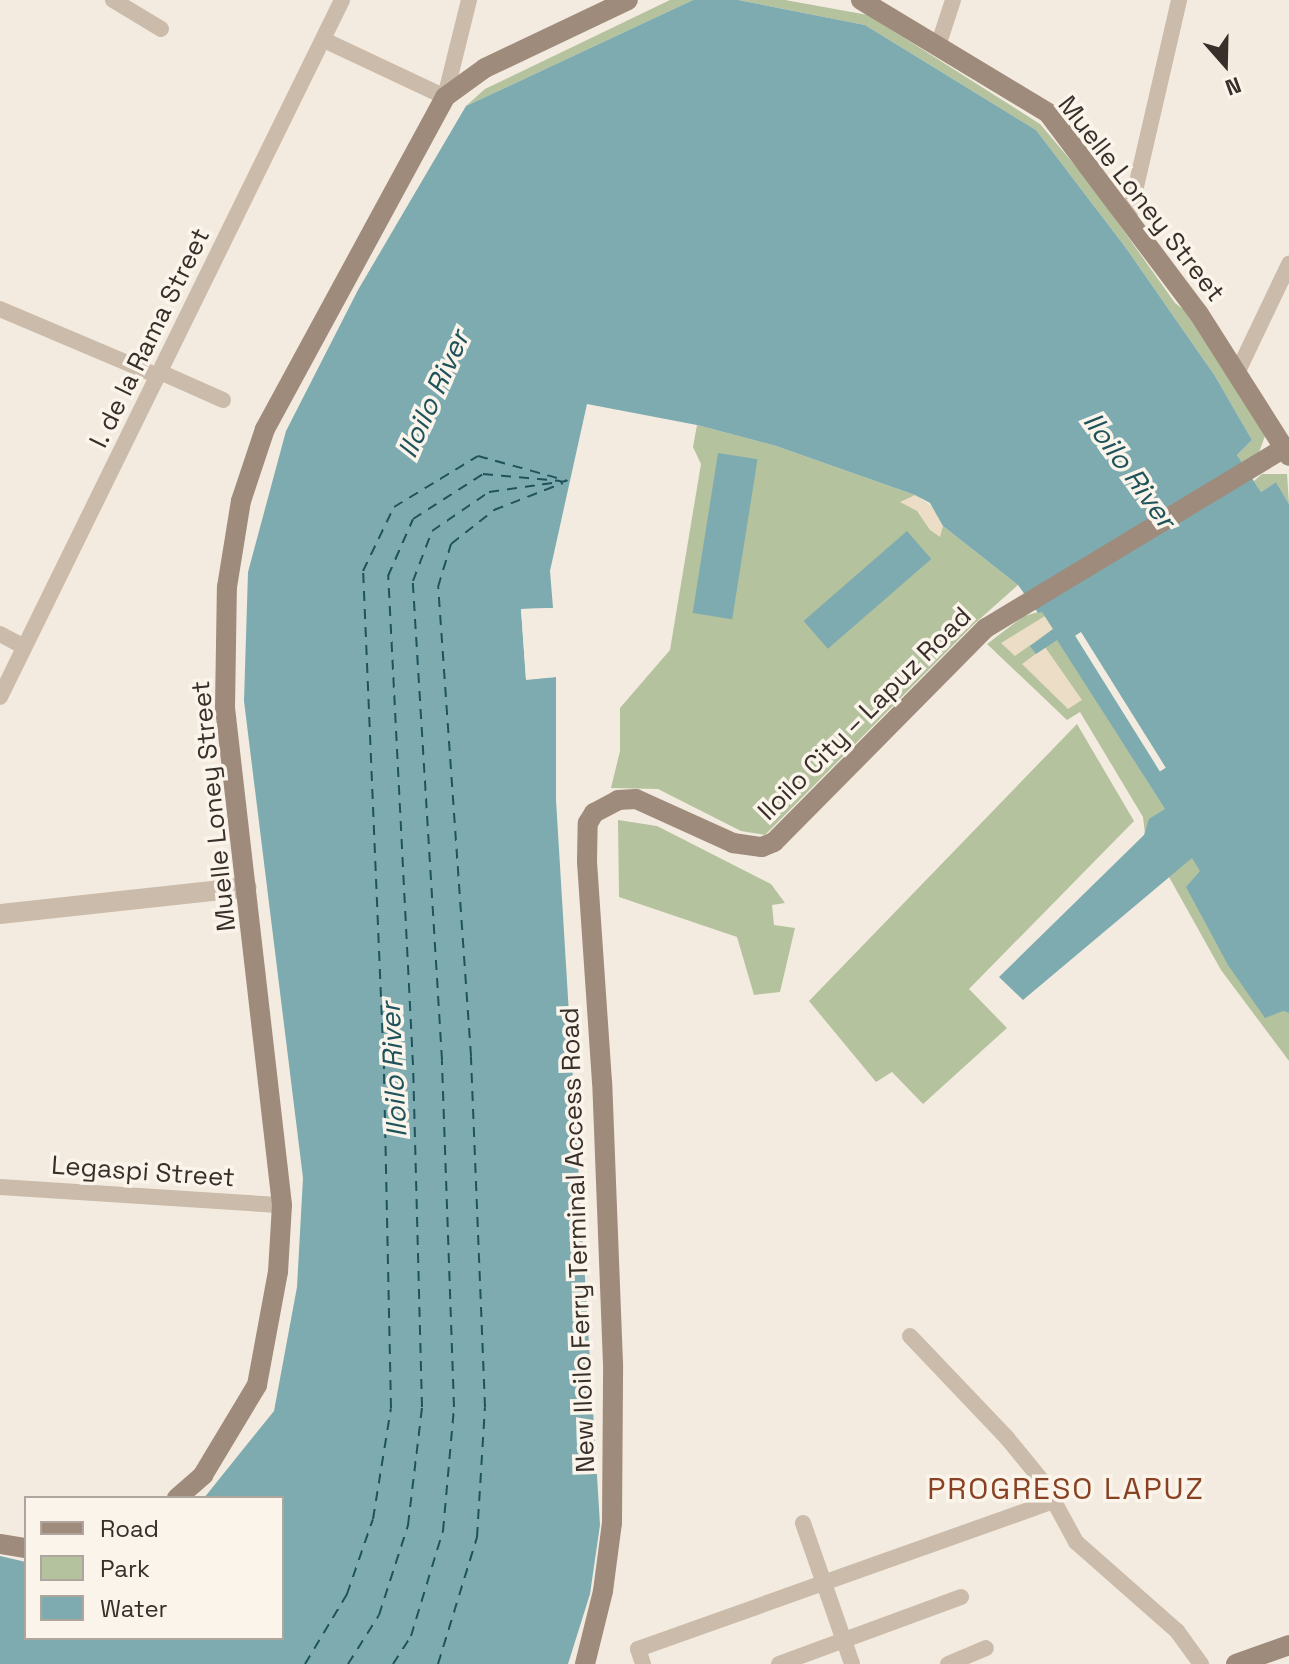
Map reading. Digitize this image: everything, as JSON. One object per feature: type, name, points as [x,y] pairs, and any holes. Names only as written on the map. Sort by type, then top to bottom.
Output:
[{"type":"main road","name":"Muelle Loney Street","points":[[179,1496],[203,1475],[257,1385],[275,1303],[282,1205],[225,708],[227,587],[241,501],[265,429],[445,97],[485,68],[628,0]]},
{"type":"main road","name":"Muelle Loney Street","points":[[861,0],[1048,113],[1129,217],[1238,371],[1287,449]]},
{"type":"main road","name":"Iloilo City – Lapuz Road","points":[[594,813],[618,800],[636,799],[733,843],[762,847],[774,842],[958,653],[1018,607],[1287,449]]},
{"type":"main road","name":"New Iloilo Ferry Terminal Access Road","points":[[585,1664],[603,1591],[612,1507],[613,1364],[602,1082],[587,862],[588,823],[594,813]]},
{"type":"main road","points":[[0,1544],[24,1548]]},
{"type":"main road","points":[[1236,1664],[1289,1645]]},
{"type":"street","points":[[113,0],[161,29]]},
{"type":"street","name":"I. de la Rama Street","points":[[0,697],[342,0]]},
{"type":"street","points":[[324,40],[445,97],[469,0]]},
{"type":"street","points":[[938,46],[953,0]]},
{"type":"street","points":[[1129,217],[1179,0]]},
{"type":"street","points":[[1238,371],[1289,264]]},
{"type":"street","points":[[0,309],[223,400]]},
{"type":"street","points":[[0,634],[24,647]]},
{"type":"street","points":[[0,914],[247,887]]},
{"type":"street","name":"Legaspi Street","points":[[0,1187],[282,1205]]},
{"type":"street","points":[[910,1336],[1007,1438],[1044,1483],[1076,1542],[1177,1631],[1201,1664]]},
{"type":"street","points":[[643,1664],[638,1649],[1053,1501]]},
{"type":"street","points":[[803,1523],[852,1664]]},
{"type":"street","points":[[779,1664],[961,1597]]},
{"type":"street","points":[[948,1664],[986,1648]]},
{"type":"green space","points":[[670,0],[693,0],[466,106],[485,89]]},
{"type":"green space","points":[[738,0],[785,0],[868,15],[1040,124],[1089,182],[1175,303],[1188,313],[1265,436],[1258,455],[1242,463],[1237,455],[1252,440],[1215,376],[1126,248],[1036,130],[865,25]]},
{"type":"green space","points":[[697,425],[776,446],[915,495],[937,511],[943,526],[1018,585],[973,625],[765,835],[741,831],[658,789],[611,788],[620,751],[620,708],[670,650],[701,464],[693,447]]},
{"type":"green space","points":[[1262,474],[1287,474],[1289,504],[1276,482],[1261,492],[1254,481]]},
{"type":"green space","points":[[1042,611],[1053,629],[1031,645],[1057,639],[1165,809],[1283,1011],[1289,1013],[1289,1061],[1221,970],[1145,834],[1143,817],[1080,712],[1067,720],[987,644],[1024,616]]},
{"type":"green space","points":[[1077,724],[1134,821],[969,989],[1007,1028],[923,1104],[892,1072],[876,1082],[809,1001]]},
{"type":"green space","points":[[618,820],[657,826],[771,884],[785,903],[772,905],[774,925],[795,928],[780,992],[754,995],[737,937],[619,897]]},
{"type":"shaded area","points":[[915,495],[937,511],[943,526],[940,537],[930,530],[917,511],[900,502]]},
{"type":"shaded area","points":[[1045,616],[1053,629],[1015,656],[1001,643]]},
{"type":"shaded area","points":[[1045,647],[1082,700],[1068,709],[1022,664]]},
{"type":"water","name":"Iloilo River","points":[[693,0],[738,0],[865,25],[1036,130],[1126,248],[1215,376],[1252,440],[1237,455],[1261,492],[1276,482],[1289,504],[1289,1013],[1283,1011],[1265,1018],[1228,965],[1186,887],[1200,871],[1192,858],[1023,1000],[999,977],[1144,835],[1149,819],[1165,809],[1057,640],[1036,654],[1030,646],[1053,629],[1042,612],[1038,613],[1018,585],[943,526],[930,503],[915,495],[776,446],[697,425],[587,404],[550,571],[553,608],[521,609],[526,679],[556,677],[556,800],[600,1525],[590,1594],[568,1664],[0,1664],[0,1556],[24,1562],[24,1640],[284,1640],[284,1496],[206,1496],[274,1411],[297,1287],[303,1178],[244,701],[248,572],[286,431],[358,290],[466,106]]},
{"type":"water","points":[[718,453],[758,459],[732,619],[693,613]]},
{"type":"water","points":[[907,531],[931,559],[828,649],[804,621]]},
{"type":"pier","points":[[553,608],[554,612],[525,612],[530,675],[556,673],[556,677],[526,680],[521,609]]},
{"type":"pier","points":[[1081,632],[1166,768],[1160,771],[1075,636]]},
{"type":"ferry route","points":[[305,1664],[347,1594],[373,1519],[391,1408],[384,1069],[363,571],[394,507],[478,456],[568,481]]},
{"type":"ferry route","points":[[348,1664],[379,1615],[408,1525],[422,1407],[413,1065],[388,576],[413,519],[483,474],[561,481]]},
{"type":"ferry route","points":[[393,1664],[411,1636],[443,1531],[454,1407],[442,1060],[413,581],[432,531],[489,492],[566,481]]},
{"type":"ferry route","points":[[438,1664],[477,1537],[485,1407],[471,1056],[438,587],[451,544],[494,510],[563,483]]},
{"type":"district","name":"PROGRESO LAPUZ","points":[[1066,1489]]}]
